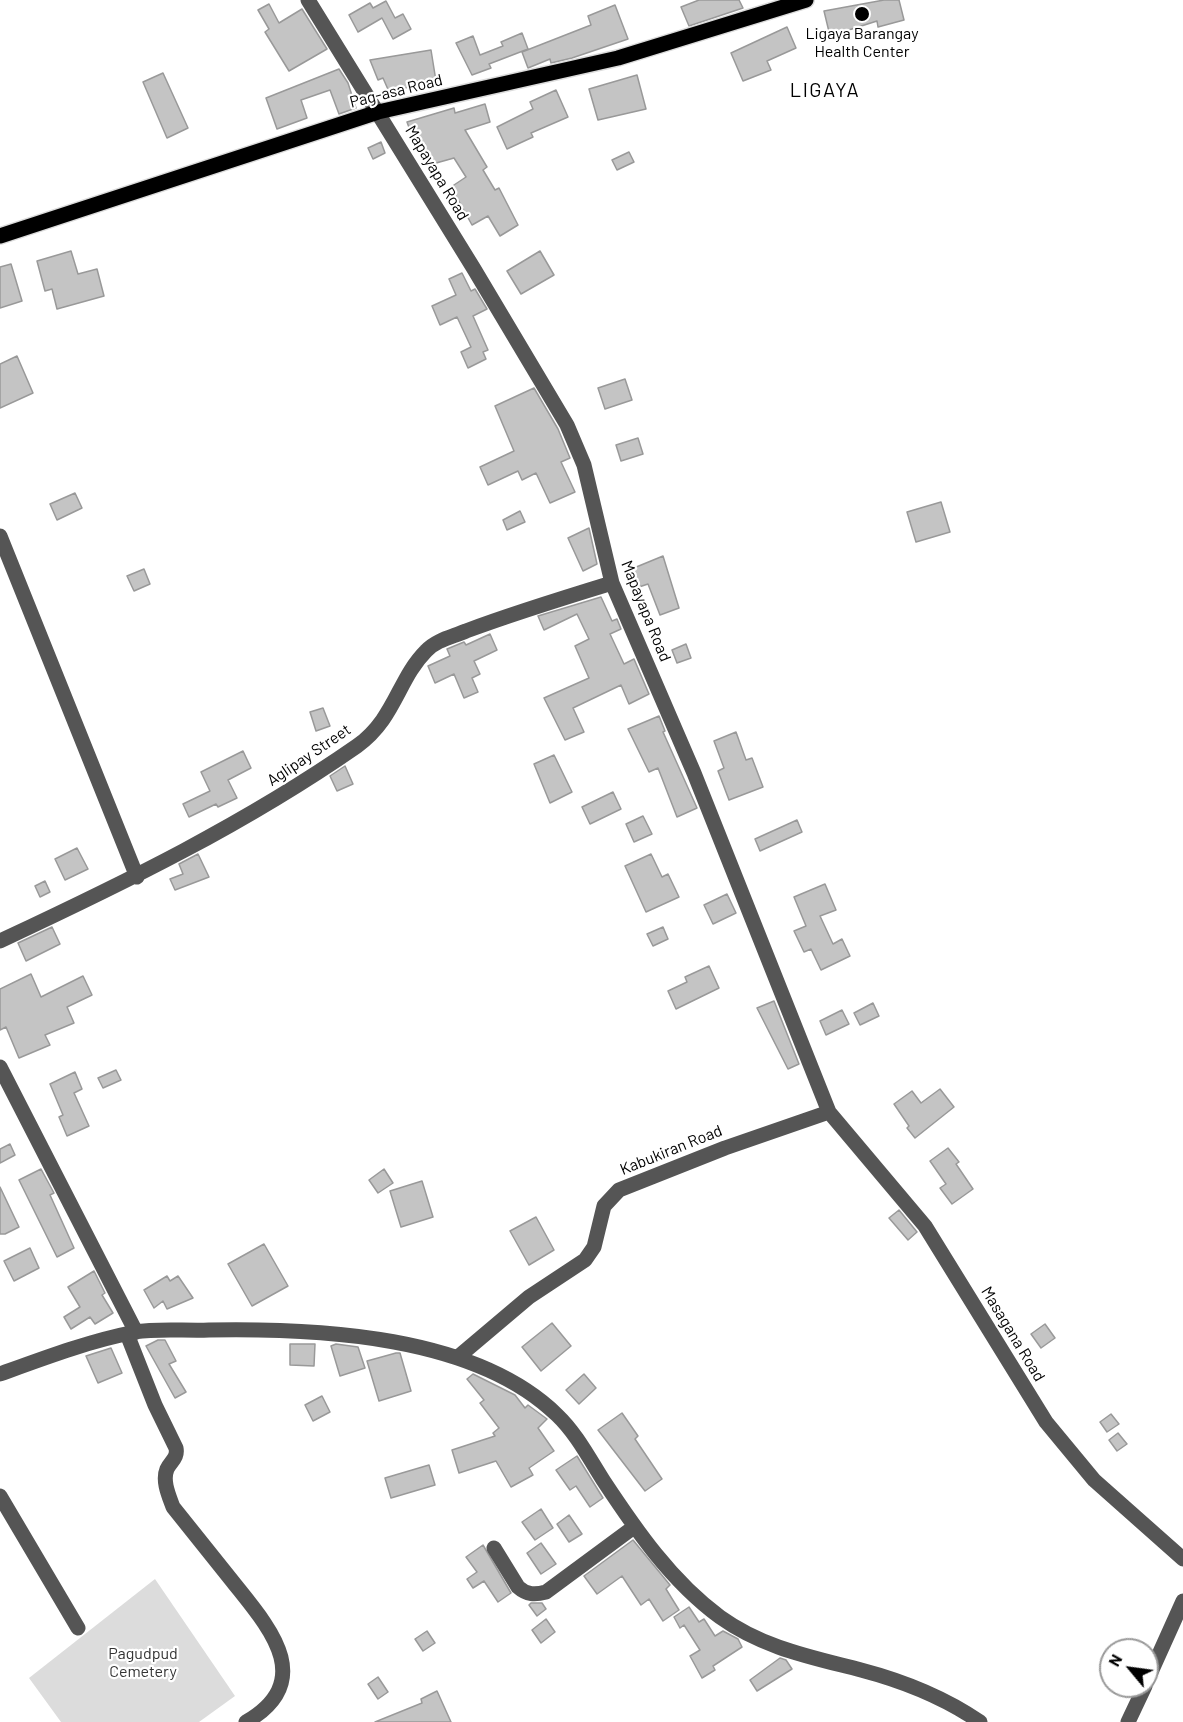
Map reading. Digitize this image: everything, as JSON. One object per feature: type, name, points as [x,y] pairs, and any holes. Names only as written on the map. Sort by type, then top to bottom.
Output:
[{"type":"main road","name":"Pag-asa Road","points":[[0,236],[378,112],[618,58],[806,0]]},
{"type":"street","name":"Mapayapa Road","points":[[308,0],[567,425],[584,465],[612,583],[694,773],[829,1112]]},
{"type":"street","points":[[0,536],[137,877]]},
{"type":"street","name":"Aglipay Street","points":[[0,941],[137,877],[243,820],[360,744],[386,718],[417,663],[434,644],[499,618],[612,583]]},
{"type":"street","points":[[0,1067],[131,1333],[155,1405],[176,1448],[176,1457],[166,1473],[167,1492],[173,1507],[276,1639],[282,1672],[279,1685],[255,1716],[246,1722]]},
{"type":"street","name":"Kabukiran Road","points":[[458,1358],[530,1297],[585,1260],[594,1247],[604,1206],[620,1190],[725,1148],[829,1112]]},
{"type":"street","name":"Masagana Road","points":[[829,1112],[925,1226],[1052,1430],[1094,1480],[1183,1559]]},
{"type":"street","points":[[0,1374],[55,1354],[131,1333],[262,1329],[366,1337],[458,1358],[500,1374],[556,1413],[634,1527],[680,1582],[719,1617],[746,1634],[788,1653],[864,1671],[929,1694],[962,1710],[980,1722]]},
{"type":"street","points":[[0,1496],[78,1628]]},
{"type":"street","points":[[494,1548],[518,1587],[524,1592],[537,1594],[546,1592],[634,1527]]},
{"type":"street","points":[[1159,1654],[1183,1601]]},
{"type":"street","points":[[1128,1722],[1139,1698]]},
{"type":"green space","name":"Pagudpud Cemetery","points":[[155,1579],[235,1696],[199,1722],[61,1722],[29,1678]]},
{"type":"building","points":[[699,0],[739,0],[743,8],[689,26],[681,7]]},
{"type":"building","points":[[884,0],[899,0],[904,20],[878,27],[877,21],[830,36],[824,11]]},
{"type":"building","points":[[386,1],[395,18],[403,14],[411,29],[393,39],[382,18],[358,32],[349,15],[370,3],[373,8]]},
{"type":"building","points":[[269,4],[279,23],[302,9],[327,49],[289,71],[265,32],[269,29],[258,10]]},
{"type":"building","points":[[615,5],[628,39],[572,58],[551,63],[550,59],[528,68],[522,52],[591,25],[588,16]]},
{"type":"building","points":[[787,27],[796,48],[767,61],[771,70],[743,81],[731,53]]},
{"type":"building","points":[[522,33],[528,49],[489,64],[491,68],[472,75],[456,43],[473,36],[480,55],[503,46],[501,42]]},
{"type":"building","points":[[431,50],[436,81],[413,85],[390,94],[383,78],[378,80],[370,60]]},
{"type":"building","points":[[339,69],[348,83],[356,108],[339,114],[330,90],[301,100],[307,118],[277,129],[266,98]]},
{"type":"building","points":[[163,73],[188,128],[167,138],[143,82]]},
{"type":"building","points":[[637,75],[646,109],[598,120],[589,89]]},
{"type":"building","points":[[556,90],[568,117],[531,133],[533,137],[507,149],[497,127],[533,109],[530,102]]},
{"type":"building","points":[[485,104],[490,122],[465,130],[487,167],[483,170],[495,190],[499,188],[518,225],[500,236],[488,216],[472,225],[451,187],[466,177],[454,158],[429,165],[421,138],[414,141],[407,122],[454,108],[455,113]]},
{"type":"building","points":[[381,142],[385,153],[373,159],[368,148]]},
{"type":"building","points":[[629,152],[634,162],[617,170],[612,160]]},
{"type":"building","points":[[71,251],[78,274],[97,269],[104,296],[57,309],[52,289],[45,291],[37,261]]},
{"type":"building","points":[[540,251],[554,275],[521,294],[507,271]]},
{"type":"building","points":[[11,264],[22,301],[0,308],[0,267]]},
{"type":"building","points":[[462,273],[471,291],[475,289],[487,309],[473,316],[488,350],[483,352],[486,359],[468,368],[461,352],[471,347],[457,317],[440,325],[432,306],[456,295],[449,279]]},
{"type":"building","points":[[17,356],[33,393],[0,408],[0,364]]},
{"type":"building","points":[[625,379],[632,400],[605,409],[598,388]]},
{"type":"building","points":[[534,388],[558,429],[570,458],[561,462],[575,492],[550,503],[536,473],[522,480],[518,471],[488,485],[480,467],[514,451],[495,406]]},
{"type":"building","points":[[638,438],[643,454],[621,461],[616,445]]},
{"type":"building","points":[[75,493],[82,508],[57,520],[50,504]]},
{"type":"building","points":[[941,502],[950,532],[916,542],[907,512]]},
{"type":"building","points":[[520,511],[525,522],[507,530],[503,520]]},
{"type":"building","points":[[589,528],[597,564],[583,571],[568,538]]},
{"type":"building","points":[[663,556],[679,608],[660,615],[648,584],[636,588],[629,570]]},
{"type":"building","points":[[144,569],[150,584],[134,591],[127,576]]},
{"type":"building","points":[[601,597],[612,621],[617,619],[621,629],[610,634],[624,664],[634,659],[649,694],[629,704],[621,685],[573,708],[584,732],[565,740],[544,698],[589,678],[575,646],[589,639],[577,614],[544,630],[538,616]]},
{"type":"building","points":[[490,634],[497,650],[474,661],[480,674],[472,678],[478,692],[464,698],[454,674],[435,683],[428,666],[450,656],[447,649],[464,642],[466,645]]},
{"type":"building","points":[[686,644],[691,658],[677,663],[672,650]]},
{"type":"building","points":[[323,708],[330,726],[316,731],[310,712]]},
{"type":"building","points":[[659,716],[665,731],[663,732],[697,808],[677,817],[658,768],[649,772],[628,729]]},
{"type":"building","points":[[736,732],[746,760],[752,758],[763,787],[729,800],[718,771],[724,768],[714,741]]},
{"type":"building","points":[[243,751],[251,768],[228,780],[237,798],[218,807],[216,804],[189,817],[183,804],[210,791],[201,772]]},
{"type":"building","points":[[554,755],[572,792],[550,803],[534,764]]},
{"type":"building","points":[[345,766],[353,784],[337,791],[330,776]]},
{"type":"building","points":[[613,792],[621,809],[590,824],[582,807]]},
{"type":"building","points":[[643,816],[652,834],[634,842],[626,824]]},
{"type":"building","points":[[797,820],[802,832],[760,851],[755,839]]},
{"type":"building","points":[[77,848],[88,869],[65,880],[55,859]]},
{"type":"building","points":[[198,854],[209,877],[175,890],[170,879],[183,874],[179,864]]},
{"type":"building","points":[[651,854],[662,877],[668,874],[679,897],[646,912],[625,866]]},
{"type":"building","points":[[45,881],[50,892],[40,897],[35,886]]},
{"type":"building","points":[[825,884],[836,910],[820,916],[833,944],[842,939],[850,956],[821,970],[811,949],[804,952],[794,931],[806,926],[794,897]]},
{"type":"building","points":[[727,894],[736,913],[713,924],[704,905]]},
{"type":"building","points":[[52,927],[60,944],[26,961],[18,943]]},
{"type":"building","points":[[663,927],[668,939],[653,946],[647,934]]},
{"type":"building","points":[[709,966],[719,988],[676,1009],[668,991],[687,982],[685,977]]},
{"type":"building","points":[[31,974],[41,997],[83,976],[92,995],[67,1007],[74,1023],[45,1035],[50,1045],[19,1058],[6,1027],[0,1030],[0,989]]},
{"type":"building","points":[[774,1001],[799,1064],[788,1069],[757,1008]]},
{"type":"building","points":[[873,1003],[879,1016],[860,1025],[854,1013]]},
{"type":"building","points":[[842,1010],[849,1024],[826,1035],[820,1021]]},
{"type":"building","points":[[116,1070],[121,1080],[103,1088],[98,1078]]},
{"type":"building","points":[[75,1072],[82,1089],[74,1093],[89,1126],[67,1136],[59,1117],[63,1115],[50,1084]]},
{"type":"building","points":[[940,1089],[954,1107],[915,1138],[894,1104],[912,1091],[921,1103]]},
{"type":"building","points":[[10,1144],[15,1155],[0,1163],[0,1149]]},
{"type":"building","points":[[948,1148],[959,1162],[956,1164],[973,1189],[952,1204],[940,1188],[946,1184],[930,1161]]},
{"type":"building","points":[[41,1169],[54,1193],[50,1195],[74,1248],[57,1257],[19,1180]]},
{"type":"building","points":[[384,1169],[393,1183],[378,1193],[369,1180]]},
{"type":"building","points":[[422,1181],[433,1217],[401,1227],[390,1191]]},
{"type":"building","points":[[0,1187],[19,1227],[5,1234],[0,1234]]},
{"type":"building","points":[[899,1210],[917,1232],[908,1240],[889,1218]]},
{"type":"building","points":[[536,1217],[554,1250],[529,1265],[510,1231]]},
{"type":"building","points":[[264,1244],[288,1286],[252,1306],[228,1264]]},
{"type":"building","points":[[30,1248],[39,1268],[14,1281],[4,1261]]},
{"type":"building","points":[[94,1271],[105,1293],[102,1295],[113,1313],[95,1324],[90,1317],[71,1329],[64,1317],[80,1307],[68,1287]]},
{"type":"building","points":[[167,1276],[170,1281],[178,1276],[193,1298],[167,1309],[163,1301],[154,1308],[144,1290]]},
{"type":"building","points":[[552,1323],[571,1346],[541,1371],[522,1347]]},
{"type":"building","points":[[1045,1324],[1055,1338],[1041,1348],[1031,1334]]},
{"type":"building","points":[[158,1340],[165,1340],[176,1361],[169,1364],[186,1392],[175,1398],[146,1346]]},
{"type":"building","points":[[290,1344],[315,1344],[314,1366],[290,1365]]},
{"type":"building","points":[[336,1344],[358,1347],[365,1368],[340,1376],[331,1346]]},
{"type":"building","points":[[111,1348],[122,1373],[98,1383],[86,1356]]},
{"type":"building","points":[[400,1353],[411,1391],[379,1401],[367,1361]]},
{"type":"building","points":[[473,1374],[515,1395],[525,1408],[528,1405],[547,1419],[538,1428],[554,1451],[529,1468],[533,1475],[511,1487],[496,1461],[459,1473],[452,1450],[495,1436],[493,1433],[499,1428],[480,1403],[484,1400],[467,1379]]},
{"type":"building","points":[[584,1374],[596,1388],[579,1404],[566,1390]]},
{"type":"building","points":[[322,1396],[330,1412],[313,1421],[305,1405]]},
{"type":"building","points":[[622,1413],[638,1436],[635,1439],[662,1479],[645,1491],[598,1430]]},
{"type":"building","points":[[1111,1414],[1119,1424],[1107,1432],[1100,1422]]},
{"type":"building","points":[[1118,1433],[1127,1444],[1117,1451],[1109,1440]]},
{"type":"building","points":[[577,1456],[603,1498],[590,1507],[576,1486],[570,1490],[556,1470]]},
{"type":"building","points":[[429,1465],[435,1485],[391,1498],[385,1478]]},
{"type":"building","points":[[541,1509],[553,1528],[535,1540],[522,1522]]},
{"type":"building","points":[[569,1515],[582,1534],[569,1542],[557,1524]]},
{"type":"building","points":[[633,1540],[670,1585],[666,1589],[679,1610],[663,1621],[649,1599],[641,1605],[622,1576],[597,1594],[584,1576]]},
{"type":"building","points":[[541,1543],[556,1564],[541,1574],[527,1553]]},
{"type":"building","points":[[483,1545],[511,1593],[498,1602],[484,1581],[473,1588],[467,1579],[477,1572],[466,1557]]},
{"type":"building","points":[[542,1603],[546,1609],[537,1616],[529,1605]]},
{"type":"building","points":[[689,1607],[699,1622],[704,1619],[715,1636],[723,1631],[738,1639],[742,1647],[713,1666],[715,1670],[702,1678],[690,1656],[700,1650],[684,1625],[680,1628],[674,1617]]},
{"type":"building","points":[[546,1619],[555,1632],[541,1643],[532,1630]]},
{"type":"building","points":[[427,1631],[435,1643],[423,1651],[415,1639]]},
{"type":"building","points":[[780,1658],[786,1660],[792,1669],[757,1691],[750,1680]]},
{"type":"building","points":[[378,1677],[388,1692],[378,1699],[368,1684]]},
{"type":"building","points":[[437,1691],[451,1722],[375,1722],[422,1703],[421,1699]]},
{"type":"place","name":"Ligaya Barangay Health Center","points":[[862,14]]},
{"type":"district","name":"LIGAYA","points":[[825,90]]}]
